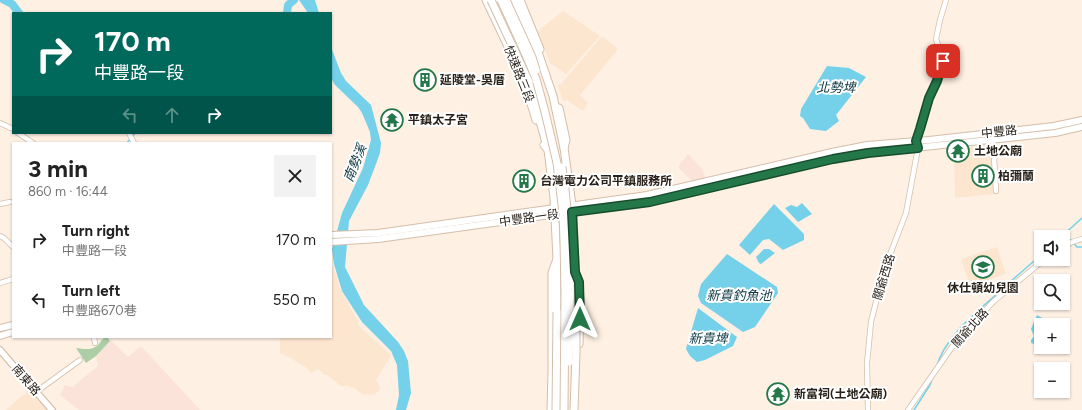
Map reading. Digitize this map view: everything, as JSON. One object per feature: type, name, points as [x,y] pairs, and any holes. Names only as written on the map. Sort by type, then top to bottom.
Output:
[{"type":"main road","name":"快速路三段","points":[[486,0],[506,40],[525,84],[544,146],[548,150],[557,259],[552,273],[551,410]]},
{"type":"main road","points":[[506,0],[532,57],[547,103],[565,185],[569,222],[570,253],[570,328],[567,410]]},
{"type":"main road","points":[[513,0],[539,55],[553,96],[564,148]]},
{"type":"main road","name":"快速路三段","points":[[520,0],[546,65],[557,100],[566,140],[564,148],[572,209],[575,272],[579,282],[580,306],[576,372],[577,410]]},
{"type":"main road","points":[[497,1],[529,82],[548,150]]},
{"type":"main road","points":[[497,1],[526,55],[536,79],[557,164],[563,213],[564,242],[564,410]]},
{"type":"main road","name":"中豐路","points":[[917,144],[1054,126],[1082,120]]},
{"type":"main road","name":"中豐路","points":[[917,144],[993,140],[1055,133],[1082,127]]},
{"type":"main road","name":"中豐路一段","points":[[572,209],[647,195],[832,152],[867,146],[917,144]]},
{"type":"main road","name":"中豐路一段","points":[[352,237],[378,232],[554,211],[648,202],[833,159],[917,144]]},
{"type":"main road","points":[[727,176],[729,183]]},
{"type":"main road","points":[[332,235],[352,237]]},
{"type":"main road","points":[[332,242],[352,237]]},
{"type":"main road","points":[[556,410],[557,259]]},
{"type":"main road","points":[[574,410],[576,354],[575,272]]},
{"type":"main road","points":[[0,328],[12,325]]},
{"type":"main road","points":[[0,336],[12,332]]},
{"type":"street","name":"快速路三段","points":[[513,0],[552,100],[561,142],[564,148]]},
{"type":"street","name":"關爺西路","points":[[868,410],[867,363],[871,322],[884,270],[906,213],[917,144],[929,98],[937,81],[943,61],[936,40],[946,0]]},
{"type":"street","points":[[489,8],[497,1]]},
{"type":"street","name":"快速路三段","points":[[497,1],[534,85],[549,141],[548,150]]},
{"type":"street","points":[[0,123],[12,129]]},
{"type":"street","points":[[20,134],[32,142]]},
{"type":"street","points":[[993,140],[996,191]]},
{"type":"street","points":[[0,204],[10,202]]},
{"type":"street","points":[[0,236],[12,243]]},
{"type":"street","points":[[1070,243],[1082,239]]},
{"type":"street","name":"快速路三段","points":[[557,259],[559,276],[561,372],[560,410]]},
{"type":"street","name":"關爺北路","points":[[908,410],[957,340],[994,302],[1037,266]]},
{"type":"street","points":[[0,276],[2,282],[12,279]]},
{"type":"street","points":[[94,338],[95,343]]},
{"type":"street","name":"南東路","points":[[1,354],[52,410]]},
{"type":"street","points":[[36,392],[80,360]]},
{"type":"street","points":[[552,371],[576,372]]},
{"type":"street","name":"快速路三段","points":[[571,410],[576,372]]},
{"type":"shaded area","points":[[563,11],[600,36],[566,74],[550,63],[538,31]]},
{"type":"shaded area","points":[[602,36],[618,49],[580,95],[588,103],[583,111],[567,100],[563,101],[558,85],[561,84]]},
{"type":"shaded area","points":[[991,144],[995,194],[955,198],[954,149]]},
{"type":"shaded area","points":[[688,154],[702,169],[706,179],[693,182],[678,167]]},
{"type":"shaded area","name":"休仕頓幼兒園","points":[[997,247],[1006,274],[970,286],[961,259]]},
{"type":"shaded area","points":[[332,263],[341,291],[358,321],[358,325],[391,355],[376,380],[380,390],[375,394],[365,395],[348,386],[341,386],[327,375],[324,375],[318,369],[311,373],[307,368],[280,353],[280,338],[332,338]]},
{"type":"shaded area","points":[[111,340],[128,357],[141,346],[200,410],[79,410],[60,395],[65,385],[72,387],[98,366],[96,356]]},
{"type":"shaded area","points":[[29,390],[46,410],[6,410]]},
{"type":"green space","points":[[108,338],[110,341],[96,356],[86,363],[76,348],[94,348],[103,339]]},
{"type":"water","points":[[299,0],[315,0],[319,12],[307,12]]},
{"type":"water","points":[[332,50],[341,73],[346,81],[371,105],[381,143],[380,153],[368,185],[349,221],[345,267],[364,305],[398,342],[404,351],[408,361],[411,393],[406,410],[396,410],[399,395],[397,365],[391,351],[362,322],[342,291],[334,264],[332,249],[342,213],[363,168],[371,140],[370,132],[362,113],[358,107],[335,85],[332,80]]},
{"type":"water","name":"北勢埤","points":[[827,66],[849,68],[866,77],[836,115],[839,121],[826,131],[810,129],[800,116],[801,109]]},
{"type":"water","points":[[802,203],[812,214],[798,222],[785,208],[791,205],[797,207]]},
{"type":"water","points":[[774,204],[804,234],[804,240],[783,250],[769,239],[763,240],[750,255],[739,245]]},
{"type":"water","points":[[764,249],[769,249],[775,253],[761,264],[756,257]]},
{"type":"water","name":"新貴釣魚池","points":[[727,254],[777,287],[778,293],[755,327],[743,332],[701,303],[698,296],[701,284]]},
{"type":"water","name":"新貴埤","points":[[698,308],[737,337],[733,346],[705,360],[697,362],[690,356],[686,349]]},
{"type":"water","points":[[1037,315],[1042,318],[1036,318]]},
{"type":"water","points":[[1034,322],[1034,336],[1031,329]]},
{"type":"water","points":[[1034,336],[1034,344],[1031,343]]},
{"type":"waterway","points":[[4,0],[12,4],[18,12]]},
{"type":"waterway","points":[[287,12],[288,5],[294,0]]},
{"type":"waterway","points":[[128,142],[134,134]]},
{"type":"waterway","points":[[1069,230],[1082,218]]},
{"type":"waterway","points":[[1070,239],[1077,247],[1082,247]]},
{"type":"waterway","points":[[936,368],[946,346],[961,327],[1034,261]]},
{"type":"waterway","points":[[914,410],[930,385],[932,379]]},
{"type":"place","name":"延陵堂-吳厝","points":[[425,80]]},
{"type":"place","name":"平鎮太子宮","points":[[392,120]]},
{"type":"place","name":"土地公廟","points":[[958,151]]},
{"type":"place","name":"柏彌蘭","points":[[983,176]]},
{"type":"place","name":"台灣電力公司平鎮服務所","points":[[524,181]]},
{"type":"place","name":"休仕頓幼兒園","points":[[983,267]]},
{"type":"place","name":"新富祠(土地公廟)","points":[[778,394]]},
{"type":"route","points":[[580,319],[579,282],[575,272],[572,212],[650,202],[833,159],[868,153],[918,148],[916,141],[929,98],[937,81],[943,61]]},
{"type":"water label","name":"南勢溪","points":[[355,163]]}]
